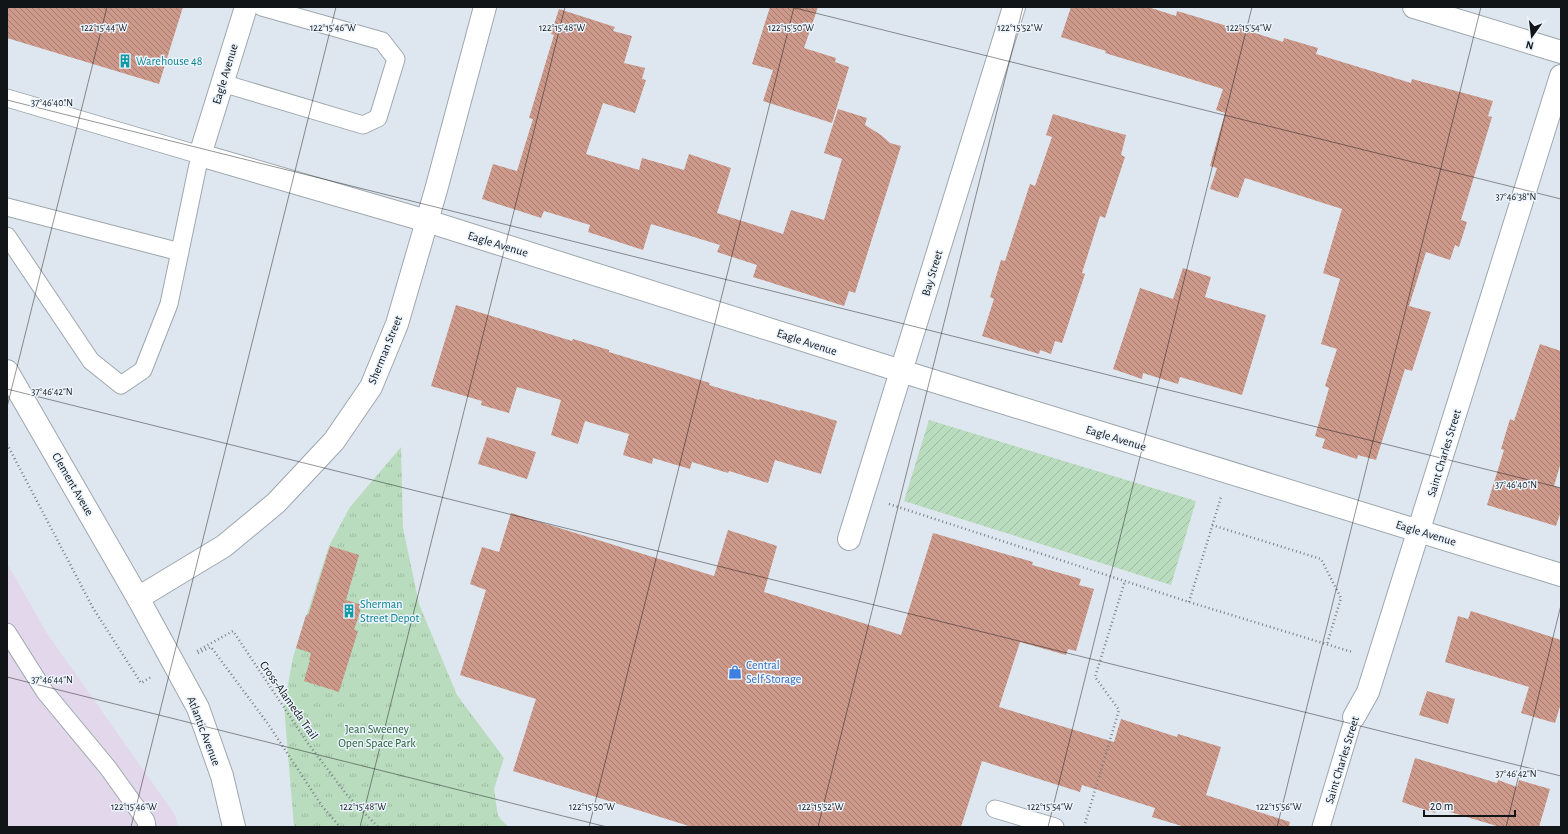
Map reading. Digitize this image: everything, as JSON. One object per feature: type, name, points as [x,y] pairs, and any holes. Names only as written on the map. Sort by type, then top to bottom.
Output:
[{"type":"street","name":"Eagle Avenue","points":[[246,7],[200,155],[427,221],[901,372],[1561,575]]},
{"type":"street","name":"Sherman Street","points":[[138,598],[224,546],[276,503],[334,441],[371,387],[397,324],[486,7]]},
{"type":"street","name":"Bay Street","points":[[849,539],[1014,7]]},
{"type":"street","points":[[1414,7],[1561,52]]},
{"type":"street","name":"Saint Charles Street","points":[[1354,717],[1368,692],[1561,76]]},
{"type":"street","name":"Clement Aveue","points":[[7,371],[138,598]]},
{"type":"street","name":"Atlantic Avenue","points":[[138,598],[175,664],[201,716],[222,776],[234,827]]},
{"type":"lane","points":[[222,83],[363,125],[378,118],[396,59],[382,41],[262,7]]},
{"type":"lane","points":[[7,98],[200,155],[169,304],[143,370],[121,385],[91,361],[7,236]]},
{"type":"lane","points":[[7,207],[180,252]]},
{"type":"lane","points":[[7,632],[45,692],[108,768],[146,821],[147,827]]},
{"type":"lane","name":"Saint Charles Street","points":[[1321,827],[1354,717]]},
{"type":"lane","points":[[995,809],[1055,827]]},
{"type":"path","points":[[7,444],[93,608]]},
{"type":"path","points":[[1189,602],[1228,472]]},
{"type":"path","points":[[862,496],[1189,602],[1378,660]]},
{"type":"path","points":[[1212,525],[1321,559],[1341,598],[1326,644]]},
{"type":"path","points":[[1084,827],[1119,710],[1095,677],[1125,581]]},
{"type":"path","name":"Cross-Alameda Trail","points":[[175,664],[233,631],[308,742],[347,796],[378,827]]},
{"type":"shaded area","points":[[7,563],[46,632],[175,815],[178,827],[7,827]]},
{"type":"green space","points":[[929,420],[1196,501],[1171,585],[904,501]]},
{"type":"green space","name":"Jean Sweeney Open Space Park","points":[[401,447],[403,528],[419,604],[457,695],[504,758],[494,789],[498,816],[508,827],[294,827],[284,706],[293,657],[329,546],[350,507]]},
{"type":"building","name":"Warehouse 48","points":[[7,7],[183,7],[159,84],[7,38]]},
{"type":"building","points":[[770,7],[818,7],[804,48],[836,58],[835,62],[849,67],[832,123],[763,101],[773,70],[752,64]]},
{"type":"building","points":[[1071,7],[1148,7],[1176,16],[1177,11],[1227,26],[1228,24],[1283,42],[1284,38],[1318,48],[1316,54],[1411,83],[1412,79],[1493,101],[1488,116],[1492,117],[1461,220],[1467,222],[1459,247],[1455,245],[1450,260],[1426,252],[1409,306],[1431,312],[1412,371],[1405,369],[1376,460],[1358,455],[1357,459],[1322,448],[1325,439],[1315,436],[1329,388],[1325,386],[1337,349],[1321,344],[1340,279],[1323,273],[1342,209],[1245,178],[1238,198],[1210,189],[1217,168],[1210,166],[1225,113],[1216,110],[1223,89],[1105,53],[1106,51],[1061,37]]},
{"type":"building","points":[[559,9],[615,27],[613,31],[632,36],[624,63],[645,68],[642,79],[646,80],[635,113],[603,103],[586,154],[639,170],[642,158],[684,170],[689,154],[731,168],[717,213],[783,234],[791,210],[824,220],[842,159],[824,153],[838,109],[867,118],[865,125],[881,135],[890,143],[901,146],[855,293],[849,291],[844,306],[753,277],[757,265],[717,252],[720,245],[651,224],[643,250],[588,232],[590,225],[544,211],[541,218],[482,199],[493,164],[517,171],[533,119],[529,118],[554,35],[551,34]]},
{"type":"building","points":[[1053,114],[1126,135],[1121,155],[1125,157],[1105,218],[1100,216],[1082,273],[1085,274],[1062,343],[1055,341],[1051,354],[1040,350],[1039,354],[982,336],[994,299],[990,297],[1001,260],[1005,261],[1030,184],[1035,186],[1052,137],[1046,135]]},
{"type":"building","points":[[1183,268],[1211,277],[1205,297],[1266,315],[1242,395],[1180,377],[1178,384],[1143,373],[1142,379],[1113,369],[1140,288],[1173,299]]},
{"type":"building","points":[[456,305],[572,341],[573,339],[609,350],[609,352],[710,383],[709,385],[837,421],[821,474],[775,460],[768,483],[692,462],[690,469],[653,458],[652,464],[623,455],[629,434],[585,421],[578,444],[551,435],[561,400],[517,387],[509,413],[481,405],[482,401],[431,386]]},
{"type":"building","points":[[1540,344],[1561,351],[1561,462],[1554,486],[1561,488],[1561,511],[1556,526],[1487,505],[1504,450],[1501,449],[1510,419],[1514,421]]},
{"type":"building","points":[[487,437],[536,452],[527,479],[478,464]]},
{"type":"building","name":"Central Self Storage","points":[[511,513],[714,576],[728,530],[777,546],[764,592],[901,635],[933,533],[1033,562],[1032,565],[1081,579],[1079,585],[1094,589],[1076,651],[1068,649],[1066,655],[1020,642],[999,707],[1114,742],[1121,719],[1177,737],[1178,734],[1221,747],[1206,795],[1290,822],[1289,827],[1185,827],[1152,817],[1155,808],[1082,785],[1080,792],[982,761],[961,827],[692,827],[513,771],[536,699],[460,675],[486,590],[470,584],[482,547],[499,552]]},
{"type":"building","name":"Sherman Street Depot","points":[[330,546],[359,555],[346,600],[362,605],[354,630],[358,631],[339,692],[304,681],[311,653],[296,648],[306,615],[308,616]]},
{"type":"building","points":[[1471,611],[1561,640],[1561,703],[1555,723],[1521,713],[1529,687],[1445,662],[1458,616],[1468,619]]},
{"type":"building","points":[[1427,691],[1455,699],[1448,724],[1419,715]]},
{"type":"building","points":[[1415,758],[1497,783],[1498,780],[1517,787],[1519,780],[1550,789],[1539,827],[1500,827],[1437,808],[1435,813],[1402,802]]},
{"type":"place","name":"Warehouse 48","points":[[125,61]]},
{"type":"place","name":"Sherman Street Depot","points":[[349,611]]},
{"type":"place","name":"Central Self Storage","points":[[735,672]]}]
